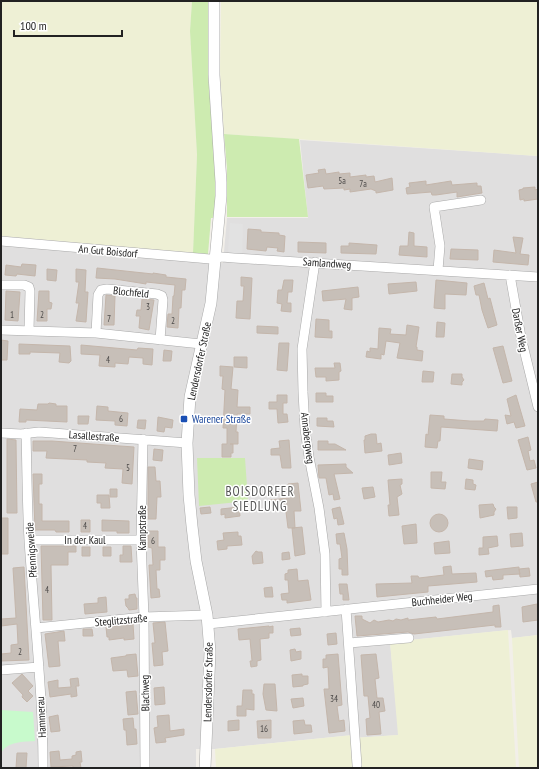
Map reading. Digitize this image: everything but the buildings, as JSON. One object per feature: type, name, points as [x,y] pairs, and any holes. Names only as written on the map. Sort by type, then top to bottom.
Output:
[{"type":"street","name":"Lendersdorfer Straße","points":[[205,768],[210,652],[207,620],[192,533],[187,443],[190,397],[211,303],[216,258],[221,182],[214,75],[214,1]]},
{"type":"street","points":[[438,270],[440,246],[434,207],[481,200]]},
{"type":"street","name":"An Gut Boisdorf","points":[[1,241],[145,254],[216,258]]},
{"type":"street","name":"Samlandweg","points":[[216,258],[222,257],[315,262],[538,277]]},
{"type":"street","name":"Annabergweg","points":[[315,262],[302,349],[303,392],[308,450],[319,508],[325,554],[326,612]]},
{"type":"street","name":"Darßer Weg","points":[[510,275],[521,337],[538,407]]},
{"type":"street","points":[[1,284],[24,285],[29,287],[29,330]]},
{"type":"street","name":"Blochfeld","points":[[96,333],[98,295],[101,290],[107,289],[156,294],[162,296],[163,300],[160,340]]},
{"type":"street","points":[[1,330],[96,333],[201,344]]},
{"type":"street","name":"Lasallestraße","points":[[1,433],[39,432],[187,443]]},
{"type":"street","name":"Pfennigsweide","points":[[26,433],[29,540],[38,667]]},
{"type":"street","name":"Kampstraße","points":[[143,439],[141,540],[144,617]]},
{"type":"street","name":"In der Kaul","points":[[29,540],[141,540]]},
{"type":"street","name":"Buchheider Weg","points":[[207,620],[326,612],[538,589]]},
{"type":"street","points":[[346,609],[357,765]]},
{"type":"street","name":"Steglitzstraße","points":[[36,628],[144,617],[207,620]]},
{"type":"street","name":"Blachweg","points":[[144,617],[146,768]]},
{"type":"street","points":[[349,643],[410,638]]},
{"type":"street","points":[[1,670],[38,667]]},
{"type":"street","name":"Hammerau","points":[[38,667],[43,743],[43,768]]},
{"type":"shaded area","points":[[300,140],[538,156],[538,635],[512,638],[511,630],[390,642],[399,735],[353,738],[353,735],[215,749],[196,749],[196,768],[1,768],[1,244],[223,263],[227,218],[308,218]]},
{"type":"shaded area","points":[[230,223],[243,224],[242,254],[228,253]]},
{"type":"green space","points":[[1,1],[192,1],[190,31],[197,155],[193,253],[1,236]]},
{"type":"green space","points":[[192,1],[209,1],[208,76],[217,178],[214,218],[211,218],[208,254],[193,253],[197,155],[190,31]]},
{"type":"green space","points":[[221,1],[538,1],[538,156],[224,134],[220,70]]},
{"type":"green space","points":[[224,134],[299,139],[308,217],[227,217],[227,168]]},
{"type":"green space","points":[[197,458],[245,458],[248,501],[199,506]]},
{"type":"green space","points":[[508,630],[516,768],[216,768],[215,749],[353,735],[353,738],[398,735],[390,642]]},
{"type":"green space","points":[[538,635],[538,768],[519,768],[512,638]]},
{"type":"green space","points":[[1,710],[33,712],[35,741],[12,744],[1,753]]},
{"type":"place","name":"Warener Straße","points":[[184,419]]},
{"type":"district","name":"BOISDORFER SIEDLUNG","points":[[260,498]]}]
